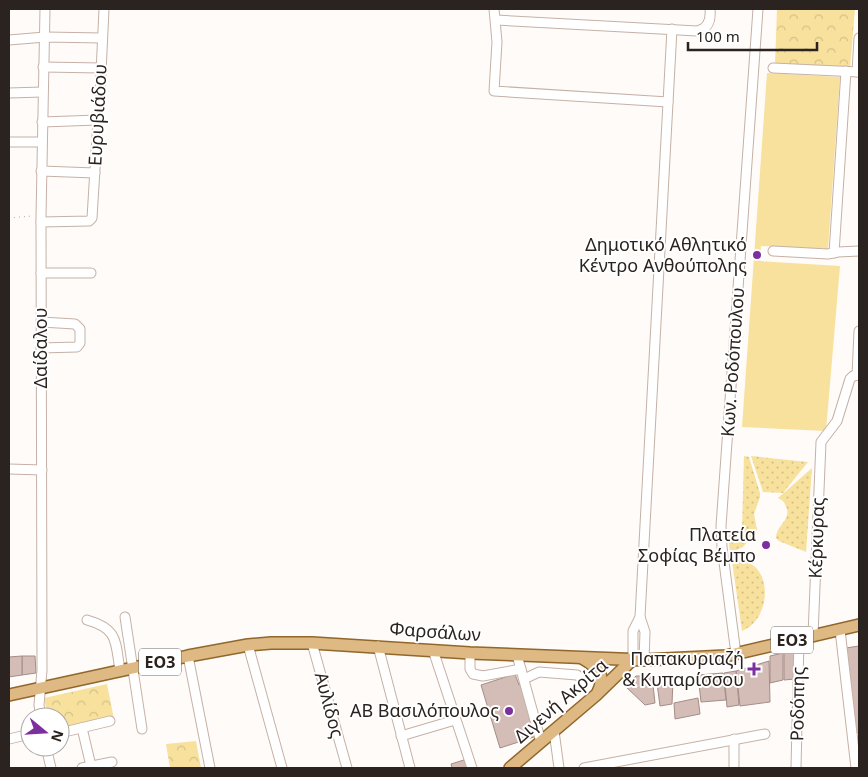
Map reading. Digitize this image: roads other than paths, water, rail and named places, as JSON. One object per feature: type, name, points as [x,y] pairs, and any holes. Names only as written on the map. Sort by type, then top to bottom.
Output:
[{"type":"main road","name":"Φαρσάλων","points":[[9,695],[188,656],[248,645],[271,643],[378,646],[470,653],[638,660],[736,654],[859,625]]},
{"type":"main road","points":[[580,657],[590,662],[600,672],[602,681],[596,694]]},
{"type":"main road","name":"Διγενή Ακρίτα","points":[[510,768],[638,660]]},
{"type":"street","name":"Δαίδαλου","points":[[39,707],[42,470],[41,171],[45,9]]},
{"type":"street","name":"Ευρυβιάδου","points":[[100,94],[104,9]]},
{"type":"street","points":[[494,9],[497,42],[494,91],[668,102]]},
{"type":"street","points":[[496,20],[702,30],[707,27],[709,22],[710,9]]},
{"type":"street","name":"Κων. Ροδόπουλου","points":[[736,654],[721,526],[758,9]]},
{"type":"street","points":[[638,660],[634,631],[640,617],[672,29]]},
{"type":"street","points":[[9,40],[45,37],[102,38]]},
{"type":"street","points":[[773,68],[858,72],[859,38]]},
{"type":"street","points":[[43,67],[101,68]]},
{"type":"street","points":[[834,253],[846,71]]},
{"type":"street","points":[[9,93],[42,92]]},
{"type":"street","name":"Ευρυβιάδου","points":[[41,219],[89,221],[93,215],[98,120],[42,122]]},
{"type":"street","points":[[9,142],[42,142]]},
{"type":"street","points":[[41,171],[95,173]]},
{"type":"street","points":[[772,252],[828,254],[859,251]]},
{"type":"street","points":[[41,273],[90,273]]},
{"type":"street","points":[[41,322],[75,324],[80,329],[80,343],[77,347],[41,348]]},
{"type":"street","points":[[858,375],[859,331]]},
{"type":"street","name":"Κέρκυρας","points":[[813,635],[820,442],[837,421],[848,382],[851,377],[858,375]]},
{"type":"street","points":[[9,469],[42,470]]},
{"type":"street","points":[[125,617],[142,729]]},
{"type":"street","points":[[87,620],[101,624],[112,634],[120,670]]},
{"type":"street","points":[[840,630],[856,768]]},
{"type":"street","name":"Ροδόπης","points":[[796,768],[799,639]]},
{"type":"street","name":"Αυλίδος","points":[[312,643],[347,768]]},
{"type":"street","points":[[248,645],[282,768]]},
{"type":"street","points":[[378,646],[410,768]]},
{"type":"street","points":[[433,650],[472,768]]},
{"type":"street","points":[[470,653],[470,669],[474,674],[483,676],[521,669]]},
{"type":"street","points":[[517,655],[541,742]]},
{"type":"street","points":[[188,656],[210,768]]},
{"type":"street","points":[[524,679],[535,673],[543,672],[577,675],[582,678],[582,682]]},
{"type":"street","points":[[401,736],[455,720]]},
{"type":"street","points":[[70,731],[110,721]]},
{"type":"street","points":[[82,728],[86,767],[112,762]]},
{"type":"street","points":[[554,731],[559,768]]},
{"type":"street","points":[[584,768],[765,734]]},
{"type":"street","points":[[734,740],[734,768]]},
{"type":"place","name":"Δημοτικό Αθλητικό Κέντρο Ανθούπολης","points":[[757,255]]},
{"type":"place","name":"Πλατεία Σοφίας Βέμπο","points":[[766,545]]},
{"type":"place","name":"Παπακυριαζή & Κυπαρίσσου","points":[[754,669]]},
{"type":"place","name":"ΑΒ Βασιλόπουλος","points":[[509,711]]}]
